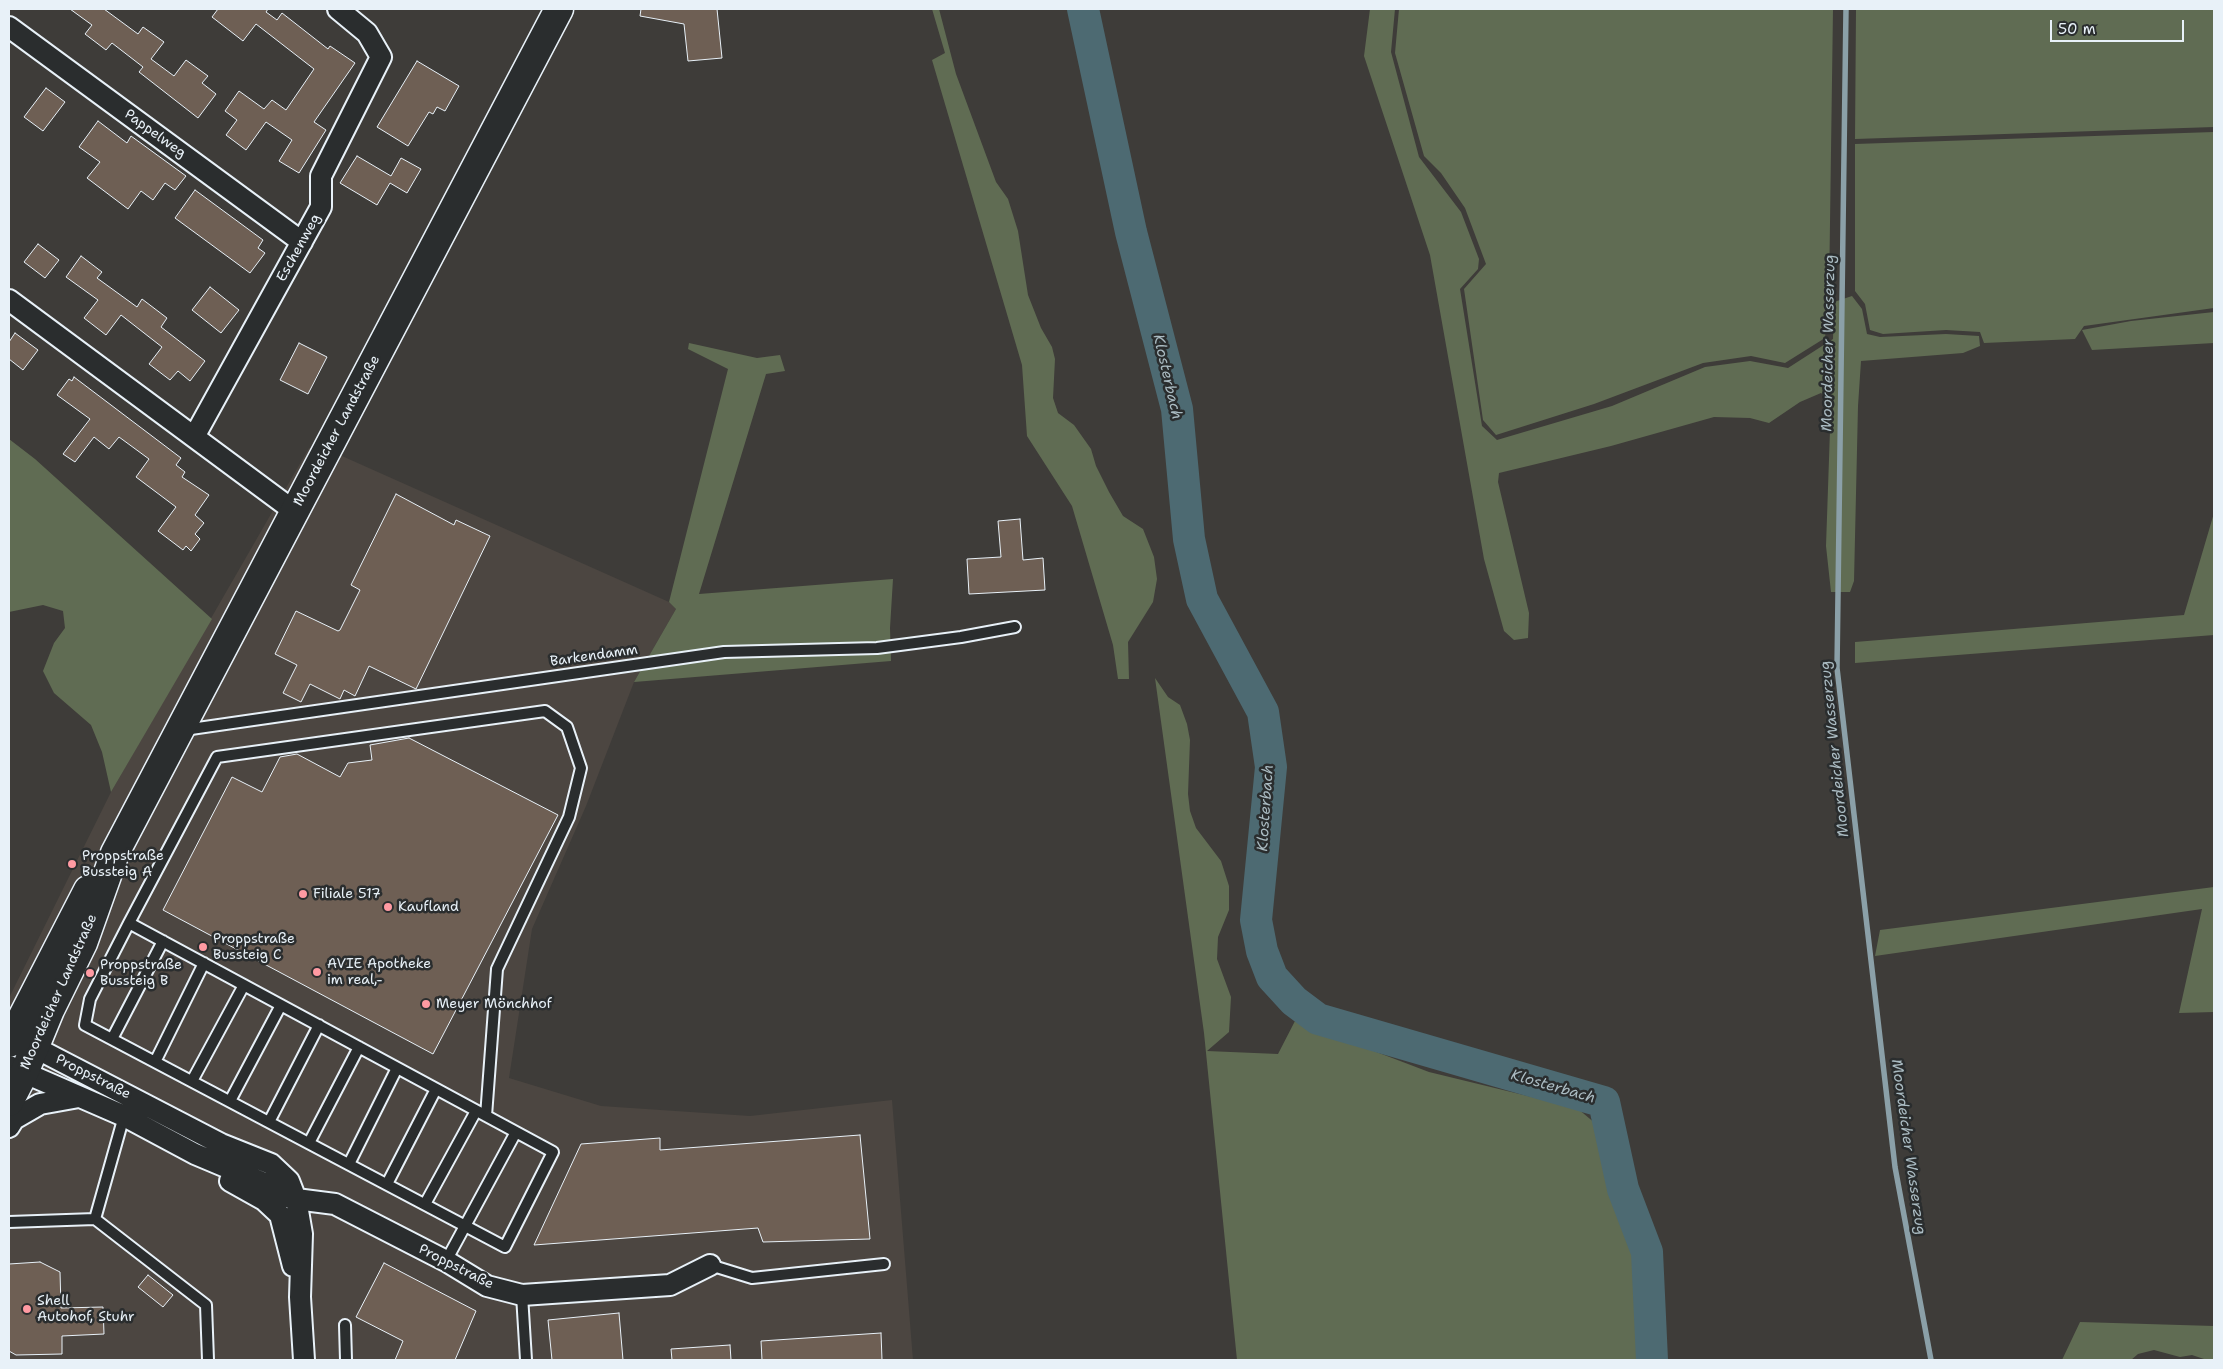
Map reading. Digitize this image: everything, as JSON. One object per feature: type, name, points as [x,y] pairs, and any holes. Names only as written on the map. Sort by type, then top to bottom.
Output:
[{"type":"main road","name":"Moordeicher Landstraße","points":[[9,1102],[16,1070],[16,1038],[91,883],[115,853],[558,9]]},
{"type":"street","name":"Eschenweg","points":[[194,437],[321,207],[321,176],[381,57],[367,33],[338,9]]},
{"type":"street","name":"Pappelweg","points":[[9,27],[302,242]]},
{"type":"street","points":[[9,300],[294,511]]},
{"type":"street","name":"Proppstraße","points":[[16,1038],[221,1144],[271,1164],[289,1181],[296,1200],[302,1234],[300,1297],[304,1360]]},
{"type":"street","name":"Proppstraße","points":[[16,1070],[124,1116],[195,1154],[276,1188],[284,1196],[296,1200],[335,1204],[446,1261],[487,1286],[522,1295],[670,1286],[710,1265]]},
{"type":"street","name":"Proppstraße","points":[[9,1127],[14,1119],[40,1104],[79,1097]]},
{"type":"street","name":"Proppstraße","points":[[195,1154],[197,1165],[264,1200],[280,1216],[287,1236],[300,1297]]},
{"type":"street","points":[[280,1216],[296,1200]]},
{"type":"lane","name":"Barkendamm","points":[[179,731],[724,652],[877,648],[961,637],[1015,627]]},
{"type":"lane","points":[[129,923],[282,1005],[397,1068],[481,1113],[553,1152],[506,1247],[85,1025],[90,999],[129,923],[217,757],[545,712],[567,727],[581,768],[569,817],[497,969],[481,1113],[425,1204]]},
{"type":"lane","points":[[112,1039],[163,941]]},
{"type":"lane","points":[[155,1062],[204,963]]},
{"type":"lane","points":[[192,1081],[244,985]]},
{"type":"lane","points":[[230,1101],[282,1005]]},
{"type":"lane","points":[[270,1122],[319,1025]]},
{"type":"lane","points":[[309,1142],[359,1047]]},
{"type":"lane","points":[[348,1164],[397,1068]]},
{"type":"lane","points":[[387,1184],[436,1089]]},
{"type":"lane","name":"Proppstraße","points":[[95,1219],[124,1116]]},
{"type":"lane","points":[[446,1261],[516,1132]]},
{"type":"lane","points":[[9,1222],[95,1219],[206,1305],[208,1360]]},
{"type":"lane","points":[[710,1265],[752,1278],[884,1264]]},
{"type":"lane","points":[[522,1295],[526,1360]]},
{"type":"lane","points":[[346,1325],[346,1360]]},
{"type":"shaded area","points":[[309,448],[333,452],[669,602],[676,609],[634,682],[586,806],[532,929],[509,1078],[601,1106],[750,1116],[892,1100],[913,1360],[9,1360],[9,998],[111,792]]},
{"type":"green space","points":[[932,9],[939,9],[956,74],[996,182],[1008,199],[1018,231],[1028,295],[1041,328],[1052,347],[1055,359],[1053,398],[1058,413],[1074,425],[1091,449],[1096,466],[1123,516],[1143,529],[1154,557],[1157,579],[1153,602],[1128,642],[1129,679],[1118,679],[1113,645],[1072,506],[1027,436],[1022,365],[932,60],[945,53]]},
{"type":"green space","points":[[1370,9],[1395,9],[1391,52],[1419,157],[1461,212],[1479,259],[1478,269],[1460,289],[1482,426],[1497,440],[1612,406],[1705,367],[1750,361],[1788,368],[1833,339],[1834,302],[1852,296],[1862,309],[1867,334],[1880,337],[1946,334],[1979,336],[1980,346],[1963,353],[1861,361],[1858,406],[1854,581],[1850,592],[1831,592],[1826,546],[1831,401],[1821,393],[1800,402],[1769,423],[1750,418],[1714,417],[1611,446],[1499,473],[1498,482],[1529,613],[1528,638],[1514,640],[1504,631],[1484,559],[1430,255],[1364,56]]},
{"type":"green space","points":[[1399,9],[1833,9],[1829,294],[1825,338],[1785,363],[1751,356],[1703,363],[1594,404],[1496,435],[1483,420],[1464,289],[1486,264],[1465,208],[1441,173],[1424,156],[1395,53]]},
{"type":"green space","points":[[1856,9],[2214,9],[2214,127],[1855,139]]},
{"type":"green space","points":[[2214,132],[2214,308],[2084,326],[2075,339],[1984,343],[1980,332],[1946,330],[1883,334],[1870,330],[1865,304],[1855,291],[1855,144]]},
{"type":"green space","points":[[2214,312],[2214,343],[2092,350],[2082,330],[2131,321]]},
{"type":"green space","points":[[689,343],[757,358],[780,355],[785,371],[766,374],[699,594],[893,579],[890,628],[891,661],[634,682],[676,609],[669,602],[728,369],[688,349]]},
{"type":"green space","points":[[9,439],[35,459],[212,619],[111,792],[102,752],[91,725],[54,693],[43,671],[54,643],[65,628],[63,611],[43,605],[9,612]]},
{"type":"green space","points":[[2214,513],[2214,635],[1855,663],[1855,642],[2184,615]]},
{"type":"green space","points":[[1155,678],[1168,697],[1180,705],[1187,724],[1190,740],[1188,794],[1190,811],[1196,828],[1221,861],[1229,886],[1229,910],[1218,937],[1217,959],[1231,997],[1229,1032],[1207,1051],[1278,1054],[1295,1021],[1429,1072],[1577,1108],[1596,1124],[1605,1175],[1635,1260],[1639,1360],[1237,1360],[1204,1033]]},
{"type":"green space","points":[[2214,887],[2214,1012],[2179,1013],[2202,909],[1875,956],[1880,930]]},
{"type":"green space","points":[[2080,1322],[2214,1326],[2214,1360],[2207,1360],[2192,1355],[2180,1357],[2154,1350],[2138,1354],[2131,1360],[2062,1360]]},
{"type":"building","points":[[70,9],[104,9],[138,34],[143,27],[164,42],[151,59],[174,76],[186,60],[208,76],[202,83],[216,94],[198,118],[139,72],[143,67],[112,43],[106,50],[85,34],[92,25]]},
{"type":"building","points":[[218,9],[268,9],[266,12],[277,20],[282,13],[328,49],[330,46],[355,63],[314,122],[326,130],[299,173],[279,161],[292,140],[266,122],[246,150],[226,135],[237,120],[225,111],[239,91],[264,109],[272,100],[286,110],[314,69],[256,24],[243,41],[212,17]]},
{"type":"building","points":[[641,9],[717,9],[722,58],[688,61],[684,24],[640,16]]},
{"type":"building","points":[[417,61],[459,86],[445,111],[437,107],[433,114],[429,112],[408,146],[377,127]]},
{"type":"building","points":[[46,88],[65,102],[43,131],[24,117]]},
{"type":"building","points":[[98,121],[127,143],[131,136],[186,176],[175,190],[165,183],[153,200],[141,191],[128,209],[87,178],[100,162],[79,147]]},
{"type":"building","points":[[357,156],[391,176],[401,158],[421,169],[407,193],[390,183],[377,205],[340,183]]},
{"type":"building","points":[[195,190],[263,240],[258,248],[265,253],[250,273],[175,218]]},
{"type":"building","points":[[38,244],[59,260],[45,278],[24,262]]},
{"type":"building","points":[[81,256],[102,272],[97,278],[137,307],[142,299],[167,318],[161,327],[205,361],[190,381],[178,371],[170,380],[149,364],[162,347],[121,315],[106,335],[84,318],[98,300],[66,277]]},
{"type":"building","points":[[210,287],[239,310],[221,333],[192,310]]},
{"type":"building","points":[[15,333],[38,350],[23,370],[9,359],[9,342]]},
{"type":"building","points":[[299,343],[327,357],[308,394],[280,380]]},
{"type":"building","points":[[74,377],[181,458],[176,465],[185,472],[182,477],[209,495],[195,515],[204,523],[195,534],[200,539],[191,551],[186,546],[183,550],[158,531],[176,507],[136,477],[149,459],[119,437],[109,449],[94,437],[75,462],[63,454],[90,419],[57,395],[69,379],[72,381]]},
{"type":"building","points":[[396,494],[454,525],[456,520],[490,536],[416,689],[369,666],[355,696],[344,690],[340,699],[310,684],[301,702],[283,693],[297,665],[275,654],[296,611],[338,631],[340,630],[360,590],[351,585]]},
{"type":"building","points":[[1020,519],[1023,560],[1043,558],[1045,590],[969,594],[967,559],[1001,557],[998,521]]},
{"type":"building","points":[[409,738],[558,815],[433,1054],[163,910],[232,777],[262,792],[280,757],[297,754],[340,777],[348,763],[372,760],[370,745]]},
{"type":"building","points":[[860,1135],[870,1239],[763,1242],[758,1228],[534,1245],[581,1144],[660,1138],[660,1150]]},
{"type":"building","points":[[40,1262],[60,1272],[61,1308],[103,1307],[104,1334],[62,1336],[62,1354],[16,1355],[9,1351],[9,1264]]},
{"type":"building","points":[[384,1263],[476,1311],[455,1360],[395,1360],[403,1341],[356,1317]]},
{"type":"building","points":[[148,1275],[173,1295],[163,1307],[138,1287]]},
{"type":"building","points":[[619,1313],[623,1360],[552,1360],[548,1320]]},
{"type":"building","points":[[881,1333],[882,1360],[762,1360],[761,1341]]},
{"type":"building","points":[[730,1345],[731,1360],[672,1360],[671,1349]]},
{"type":"waterway","name":"Klosterbach","points":[[1083,9],[1131,232],[1177,409],[1189,539],[1202,599],[1263,712],[1271,767],[1256,920],[1262,951],[1272,977],[1294,1001],[1318,1019],[1604,1102],[1623,1189],[1647,1252],[1652,1360]]},
{"type":"waterway","name":"Moordeicher Wasserzug","points":[[1846,9],[1837,668],[1895,1167],[1931,1360]]},
{"type":"place","name":"Proppstraße Bussteig A","points":[[72,864]]},
{"type":"place","name":"Filiale 517","points":[[303,894]]},
{"type":"place","name":"Kaufland","points":[[388,907]]},
{"type":"place","name":"Proppstraße Bussteig C","points":[[203,947]]},
{"type":"place","name":"AVIE Apotheke im real,-","points":[[317,972]]},
{"type":"place","name":"Proppstraße Bussteig B","points":[[90,973]]},
{"type":"place","name":"Meyer Mönchhof","points":[[426,1004]]},
{"type":"place","name":"Shell Autohof, Stuhr","points":[[27,1309]]}]
